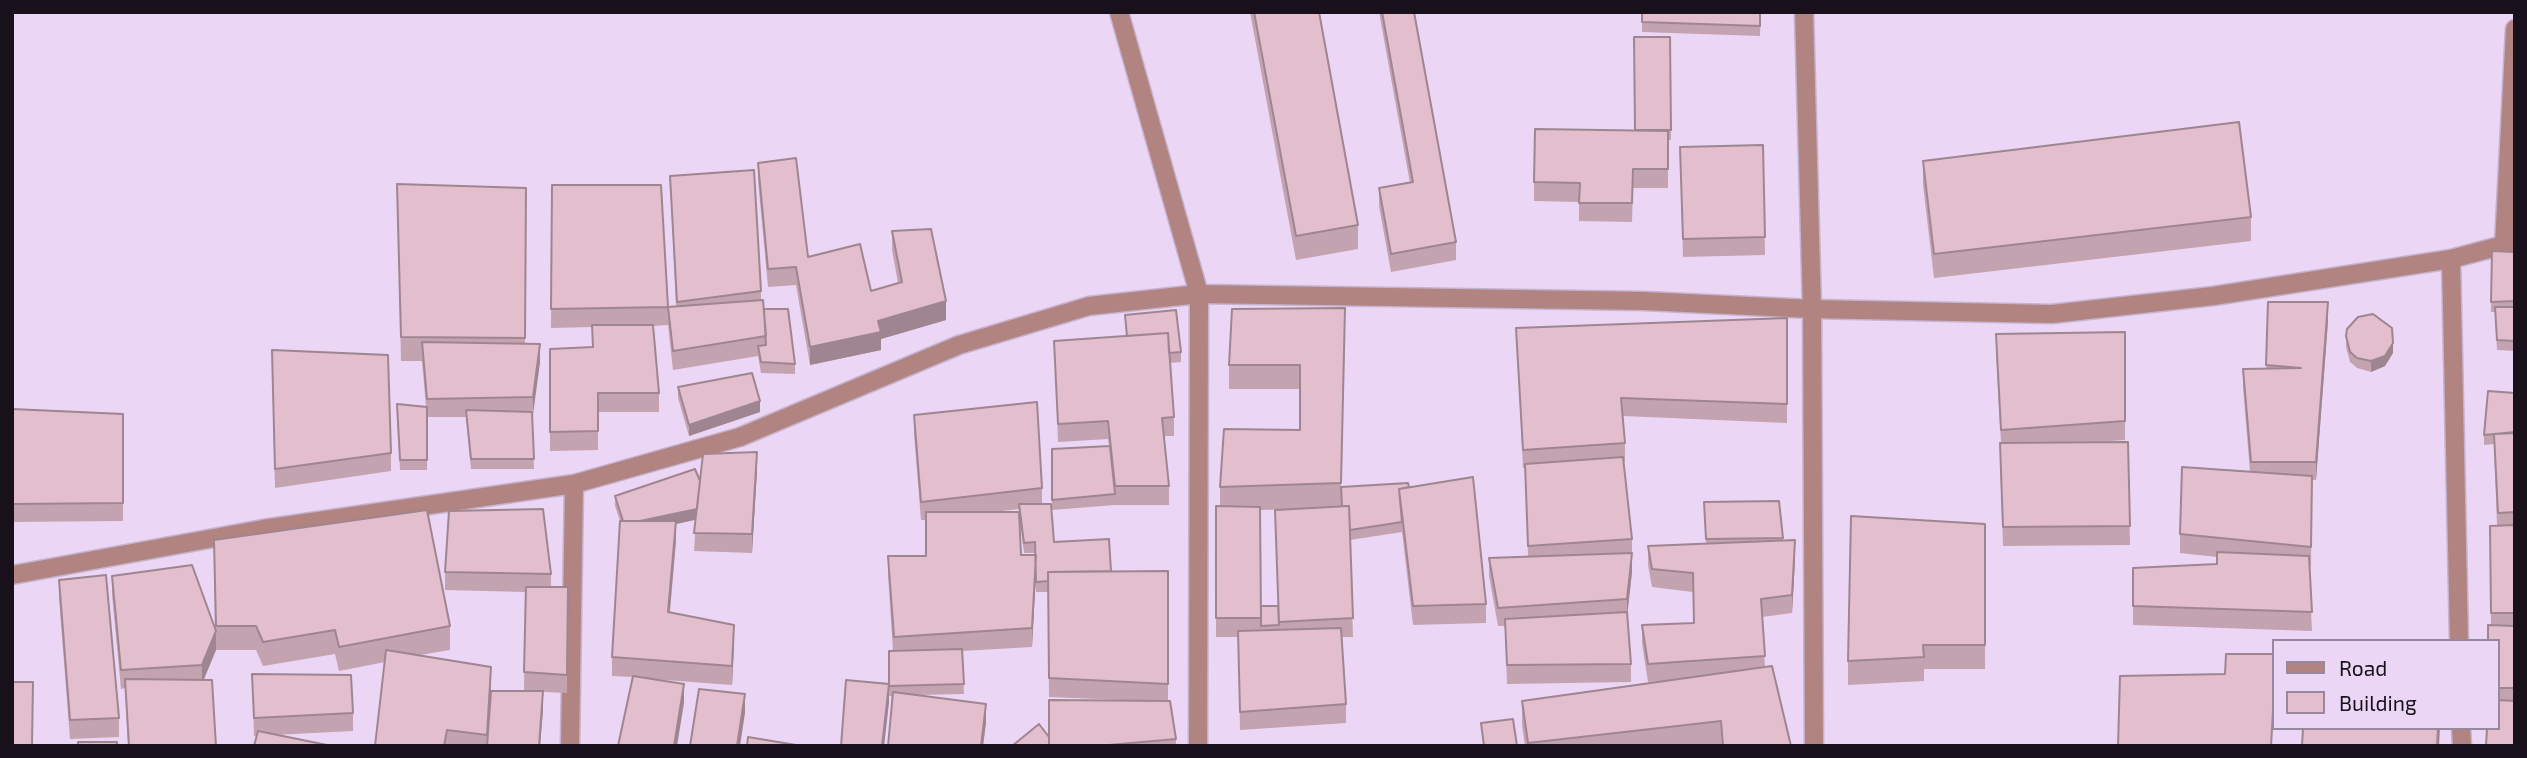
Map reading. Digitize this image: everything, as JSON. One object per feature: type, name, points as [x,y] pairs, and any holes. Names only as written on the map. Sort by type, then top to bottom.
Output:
[{"type":"street","points":[[1119,12],[1199,294],[1198,746]]},
{"type":"street","points":[[1804,12],[1812,309],[1814,746]]},
{"type":"street","points":[[12,575],[263,529],[574,484],[740,437],[972,341],[1089,306],[1199,294],[1644,301],[1812,309],[2052,314],[2213,296],[2451,259],[2510,244],[2515,29]]},
{"type":"street","points":[[2451,259],[2459,639]]},
{"type":"street","points":[[570,746],[574,484]]},
{"type":"building","points":[[1254,12],[1319,12],[1358,225],[1296,236]]},
{"type":"building","points":[[1382,12],[1414,12],[1456,242],[1391,254],[1379,188],[1413,182]]},
{"type":"building","points":[[1642,12],[1760,12],[1760,26],[1642,22]]},
{"type":"building","points":[[1634,37],[1670,37],[1671,130],[1635,130]]},
{"type":"building","points":[[2239,122],[2251,217],[1934,254],[1923,161]]},
{"type":"building","points":[[1535,129],[1668,131],[1668,169],[1633,169],[1632,203],[1579,203],[1580,183],[1534,182]]},
{"type":"building","points":[[1763,145],[1765,237],[1683,239],[1680,147]]},
{"type":"building","points":[[796,158],[808,257],[860,244],[871,291],[902,282],[892,231],[931,229],[946,301],[878,321],[881,332],[810,347],[796,267],[768,269],[758,163]]},
{"type":"building","points":[[754,170],[761,291],[677,302],[670,176]]},
{"type":"building","points":[[397,184],[526,188],[525,338],[401,337]]},
{"type":"building","points":[[552,185],[661,185],[668,307],[551,309]]},
{"type":"building","points":[[2492,251],[2515,252],[2515,301],[2491,302]]},
{"type":"building","points":[[763,300],[766,336],[673,351],[668,307]]},
{"type":"building","points":[[2268,302],[2328,302],[2316,462],[2251,462],[2243,369],[2301,368],[2266,365]]},
{"type":"building","points":[[2495,307],[2515,307],[2515,341],[2497,340]]},
{"type":"building","points":[[1345,308],[1341,483],[1220,487],[1224,429],[1300,430],[1300,365],[1229,365],[1232,309]]},
{"type":"building","points":[[764,309],[788,309],[795,364],[761,362],[758,346],[766,345]]},
{"type":"building","points":[[1176,310],[1181,352],[1169,353],[1168,333],[1127,336],[1125,315]]},
{"type":"building","points":[[2373,314],[2392,328],[2393,343],[2385,356],[2371,361],[2357,358],[2350,352],[2346,336],[2347,329],[2358,317]]},
{"type":"building","points":[[1787,318],[1787,404],[1621,398],[1625,443],[1523,450],[1516,328]]},
{"type":"building","points":[[592,325],[653,325],[659,393],[598,393],[598,431],[550,432],[550,349],[593,347]]},
{"type":"building","points":[[2125,332],[2125,421],[2001,430],[1996,334]]},
{"type":"building","points":[[1168,333],[1174,417],[1162,418],[1169,486],[1115,486],[1108,421],[1058,424],[1054,341]]},
{"type":"building","points":[[422,342],[540,344],[533,397],[427,399]]},
{"type":"building","points":[[272,350],[388,355],[391,453],[275,469]]},
{"type":"building","points":[[752,373],[760,401],[689,425],[678,387]]},
{"type":"building","points":[[2488,391],[2515,393],[2515,432],[2484,435]]},
{"type":"building","points":[[1037,402],[1042,488],[921,502],[914,415]]},
{"type":"building","points":[[397,404],[427,407],[427,460],[400,460]]},
{"type":"building","points":[[12,409],[123,414],[123,503],[12,504]]},
{"type":"building","points":[[466,410],[532,412],[534,459],[471,459]]},
{"type":"building","points":[[2515,433],[2515,512],[2498,513],[2494,434]]},
{"type":"building","points":[[2128,442],[2130,526],[2003,527],[2000,443]]},
{"type":"building","points":[[1110,446],[1115,494],[1052,500],[1052,449]]},
{"type":"building","points":[[757,452],[752,534],[694,533],[703,454]]},
{"type":"building","points":[[1623,457],[1632,539],[1528,546],[1525,464]]},
{"type":"building","points":[[2182,467],[2312,476],[2311,547],[2180,534]]},
{"type":"building","points":[[695,469],[700,481],[697,509],[640,521],[623,521],[615,496]]},
{"type":"building","points":[[1473,477],[1486,604],[1413,606],[1399,489]]},
{"type":"building","points":[[1408,483],[1409,487],[1399,489],[1402,522],[1350,530],[1349,506],[1342,506],[1341,487]]},
{"type":"building","points":[[1779,501],[1783,538],[1706,539],[1704,502]]},
{"type":"building","points":[[1019,504],[1051,504],[1054,542],[1109,539],[1111,571],[1048,572],[1048,581],[1036,582],[1035,542],[1024,543]]},
{"type":"building","points":[[1216,506],[1260,507],[1261,618],[1216,618]]},
{"type":"building","points":[[1349,506],[1353,618],[1279,622],[1275,510]]},
{"type":"building","points":[[543,509],[551,574],[445,572],[449,511]]},
{"type":"building","points":[[427,510],[450,626],[339,647],[335,630],[263,642],[256,626],[216,626],[214,540]]},
{"type":"building","points":[[926,512],[1019,512],[1021,555],[1036,555],[1032,628],[894,637],[888,556],[926,556]]},
{"type":"building","points":[[1851,516],[1985,524],[1985,645],[1923,645],[1924,657],[1848,661]]},
{"type":"building","points":[[620,521],[676,521],[668,612],[734,625],[732,666],[612,657]]},
{"type":"building","points":[[2515,525],[2515,613],[2491,613],[2490,526]]},
{"type":"building","points":[[1795,540],[1792,595],[1761,599],[1765,656],[1648,664],[1642,625],[1694,623],[1693,573],[1652,569],[1648,546]]},
{"type":"building","points":[[2217,552],[2309,556],[2312,612],[2133,606],[2133,568],[2217,564]]},
{"type":"building","points":[[1632,553],[1627,599],[1498,608],[1489,558]]},
{"type":"building","points":[[192,565],[216,631],[202,665],[121,670],[112,576]]},
{"type":"building","points":[[1168,571],[1168,684],[1049,678],[1048,572]]},
{"type":"building","points":[[106,575],[119,718],[70,720],[59,580]]},
{"type":"building","points":[[526,587],[568,587],[567,675],[524,672]]},
{"type":"building","points":[[1261,606],[1278,606],[1279,625],[1261,626]]},
{"type":"building","points":[[1627,612],[1631,664],[1507,665],[1505,619]]},
{"type":"building","points":[[2488,625],[2515,626],[2515,688],[2499,688],[2499,639],[2488,639]]},
{"type":"building","points":[[1341,628],[1346,704],[1240,712],[1238,631]]},
{"type":"building","points":[[962,649],[964,684],[889,686],[889,651]]},
{"type":"building","points":[[386,650],[491,667],[487,735],[447,730],[444,746],[375,746]]},
{"type":"building","points":[[2226,654],[2272,654],[2271,746],[2118,746],[2120,676],[2225,674]]},
{"type":"building","points":[[1772,666],[1791,746],[1723,746],[1721,721],[1528,743],[1522,701]]},
{"type":"building","points":[[252,674],[351,675],[353,713],[254,718]]},
{"type":"building","points":[[633,676],[684,684],[674,746],[618,746]]},
{"type":"building","points":[[125,679],[212,680],[216,746],[129,746]]},
{"type":"building","points":[[846,680],[889,684],[882,746],[841,746]]},
{"type":"building","points":[[12,682],[33,682],[32,746],[12,746]]},
{"type":"building","points":[[699,689],[745,694],[737,746],[690,746]]},
{"type":"building","points":[[491,691],[543,691],[539,746],[487,746]]},
{"type":"building","points":[[893,692],[986,704],[981,746],[888,746]]},
{"type":"building","points":[[1049,700],[1170,701],[1176,739],[1098,746],[1049,746]]},
{"type":"building","points":[[2499,700],[2515,701],[2515,746],[2486,746],[2487,730],[2499,730]]},
{"type":"building","points":[[1513,719],[1517,746],[1484,746],[1481,723]]},
{"type":"building","points":[[1039,724],[1049,737],[1049,746],[1012,746]]},
{"type":"building","points":[[2303,730],[2438,730],[2437,746],[2302,746]]},
{"type":"building","points":[[258,731],[332,746],[254,746]]},
{"type":"building","points":[[748,737],[802,746],[747,746]]},
{"type":"building","points":[[78,742],[117,742],[117,746],[78,746]]}]
